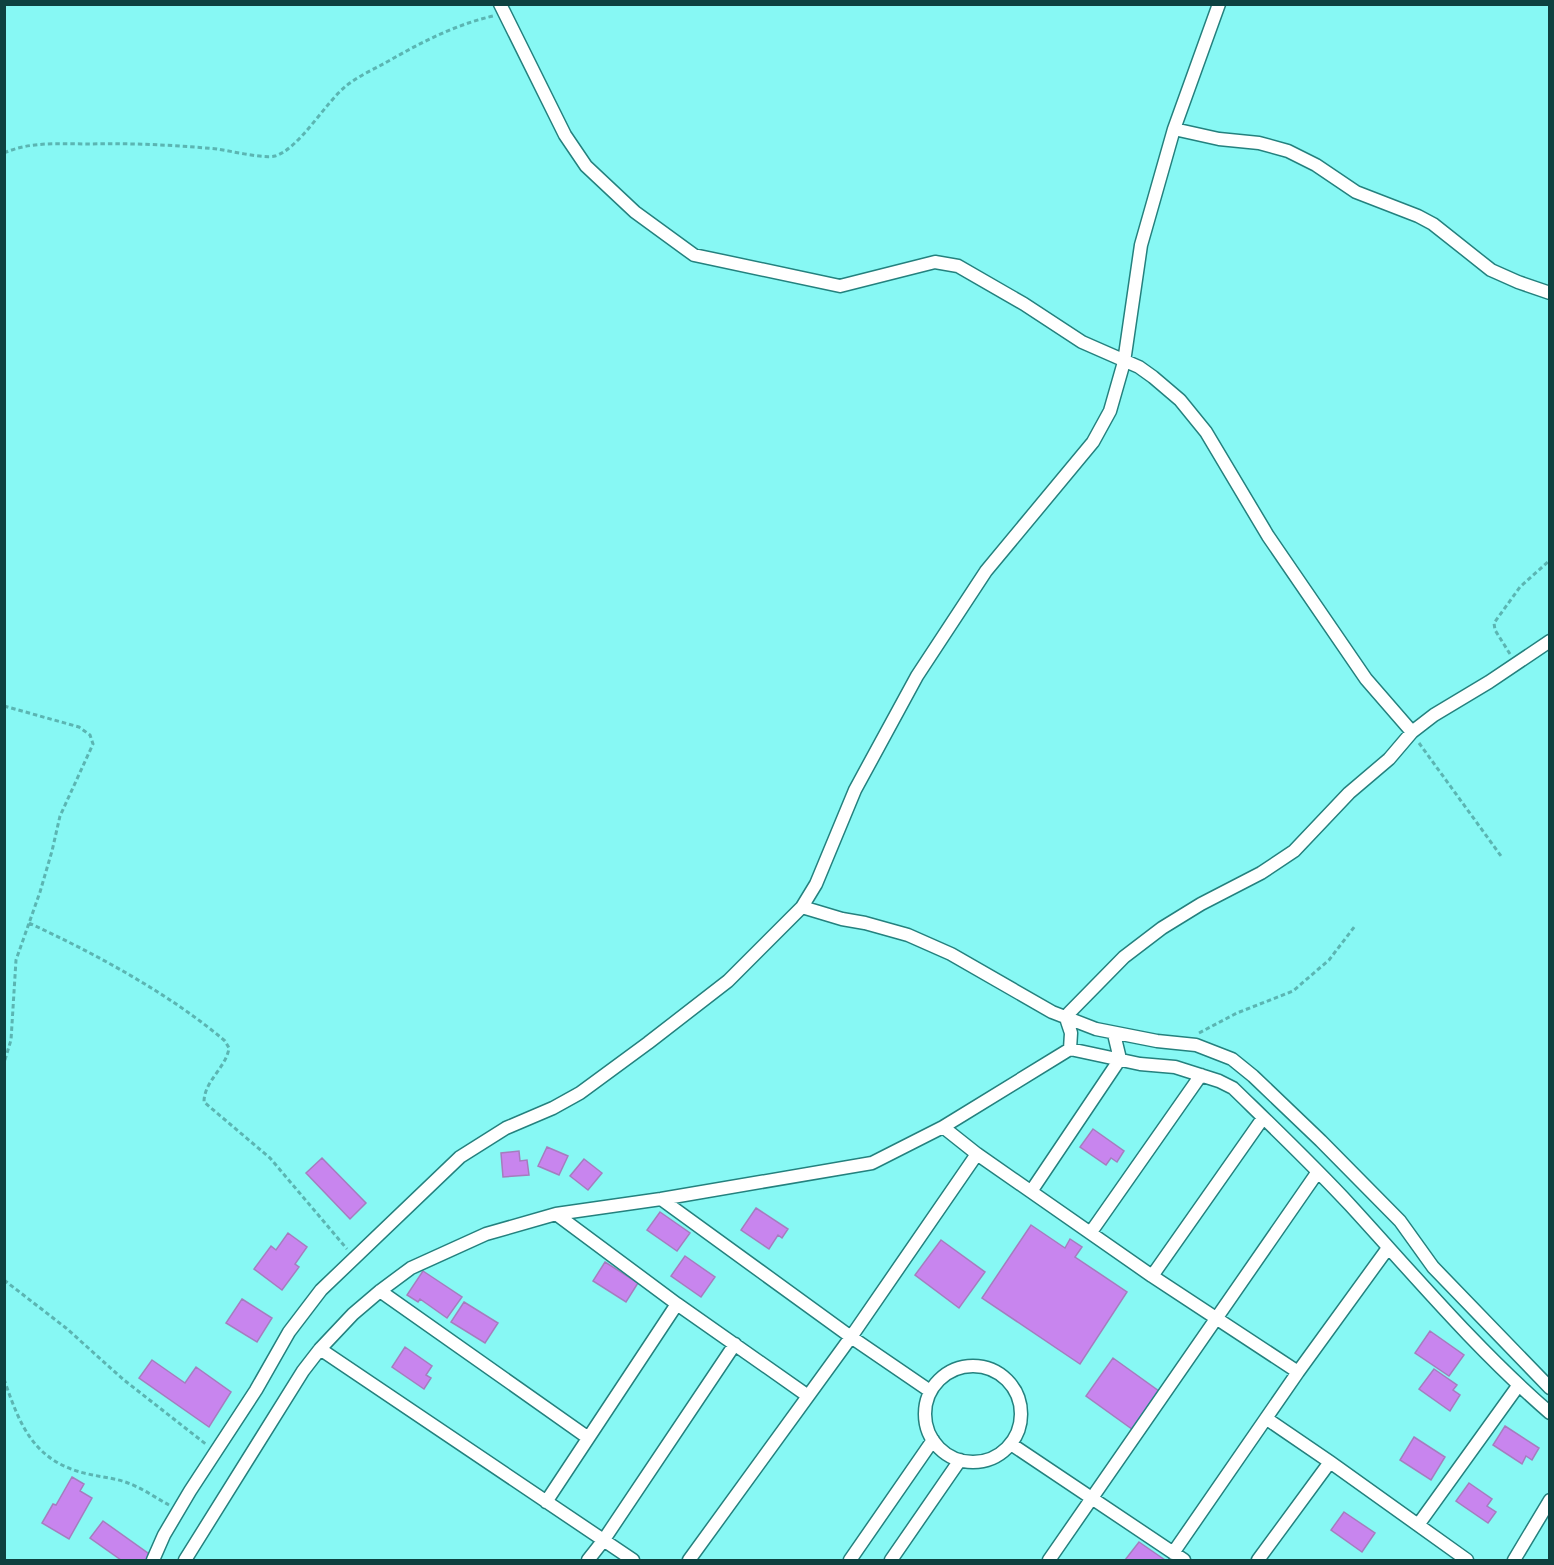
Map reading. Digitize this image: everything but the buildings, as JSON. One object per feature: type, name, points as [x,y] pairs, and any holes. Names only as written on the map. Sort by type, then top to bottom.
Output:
[{"type":"street","points":[[153,1560],[178,1510],[256,1390],[302,1313],[321,1290],[460,1157],[506,1128],[553,1108],[580,1093],[728,981],[802,907],[816,884],[855,790],[917,675],[986,572],[1040,504],[1094,442],[1110,411],[1124,362],[1141,244],[1174,129],[1220,4]]},
{"type":"street","points":[[502,9],[565,135],[586,166],[634,212],[694,255],[840,286],[935,262],[947,263],[965,270],[1024,304],[1083,342],[1154,377],[1180,400],[1206,432],[1284,560],[1366,679],[1412,732]]},
{"type":"street","points":[[1174,129],[1219,140],[1259,143],[1288,151],[1316,165],[1356,192],[1433,224],[1469,255],[1491,270],[1518,282],[1550,292]]},
{"type":"street","points":[[1070,1049],[1071,1033],[1067,1018],[1074,1006],[1124,957],[1162,928],[1201,904],[1261,873],[1294,851],[1349,793],[1389,759],[1412,732],[1434,714],[1489,682],[1550,641]]},
{"type":"street","points":[[802,907],[908,935],[951,954],[1052,1012],[1096,1029],[1114,1034],[1196,1045],[1232,1059],[1321,1141],[1400,1221],[1433,1267],[1550,1388]]},
{"type":"street","points":[[1032,1191],[1120,1059],[1114,1034]]},
{"type":"street","points":[[184,1560],[303,1371],[320,1349],[353,1314],[411,1268],[486,1234],[556,1214],[661,1199],[872,1163],[943,1127],[1070,1049],[1140,1064],[1175,1067],[1233,1088],[1348,1203],[1463,1330],[1518,1386],[1550,1413]]},
{"type":"street","points":[[1091,1232],[1202,1076]]},
{"type":"street","points":[[1152,1276],[1263,1118]]},
{"type":"street","points":[[943,1127],[977,1154],[1152,1276],[1298,1372]]},
{"type":"street","points":[[689,1560],[851,1337],[977,1154]]},
{"type":"street","points":[[1050,1560],[1317,1173]]},
{"type":"street","points":[[661,1199],[851,1337],[930,1391]]},
{"type":"street","points":[[556,1214],[677,1304],[808,1396]]},
{"type":"street","points":[[1173,1553],[1298,1372],[1388,1248]]},
{"type":"street","points":[[380,1291],[587,1437]]},
{"type":"street","points":[[546,1502],[677,1304]]},
{"type":"street","points":[[588,1560],[735,1344]]},
{"type":"street","points":[[320,1349],[633,1560]]},
{"type":"street","points":[[966,1366],[984,1367],[999,1374],[1011,1385],[1017,1396],[1021,1412],[1019,1429],[1011,1444],[994,1457],[978,1461],[960,1460],[945,1452],[933,1440],[926,1424],[925,1408],[930,1391],[951,1371],[966,1366]]},
{"type":"street","points":[[1418,1525],[1518,1386]]},
{"type":"street","points":[[1267,1419],[1467,1560]]},
{"type":"street","points":[[850,1560],[933,1440]]},
{"type":"street","points":[[1011,1444],[1184,1560]]},
{"type":"street","points":[[891,1560],[960,1460]]},
{"type":"street","points":[[1258,1560],[1330,1462]]},
{"type":"street","points":[[1514,1560],[1550,1500]]},
{"type":"path","points":[[4,153],[40,144],[163,144],[245,152],[268,157],[277,155],[288,150],[327,104],[347,85],[435,35],[502,9]]},
{"type":"path","points":[[1516,664],[1495,630],[1494,623],[1520,587],[1550,560]]},
{"type":"path","points":[[4,706],[79,727],[90,735],[93,744],[60,816],[52,851],[16,960],[11,1040],[4,1063]]},
{"type":"path","points":[[1412,732],[1501,856]]},
{"type":"path","points":[[29,923],[78,946],[116,968],[225,1041],[229,1048],[228,1052],[208,1085],[204,1094],[204,1102],[270,1158],[354,1258]]},
{"type":"path","points":[[1185,1044],[1195,1035],[1237,1013],[1293,991],[1329,960],[1355,926]]},
{"type":"path","points":[[4,1280],[73,1334],[124,1380],[216,1451]]},
{"type":"path","points":[[4,1379],[16,1416],[25,1431],[34,1443],[54,1460],[64,1467],[87,1474],[130,1483],[178,1510]]}]
